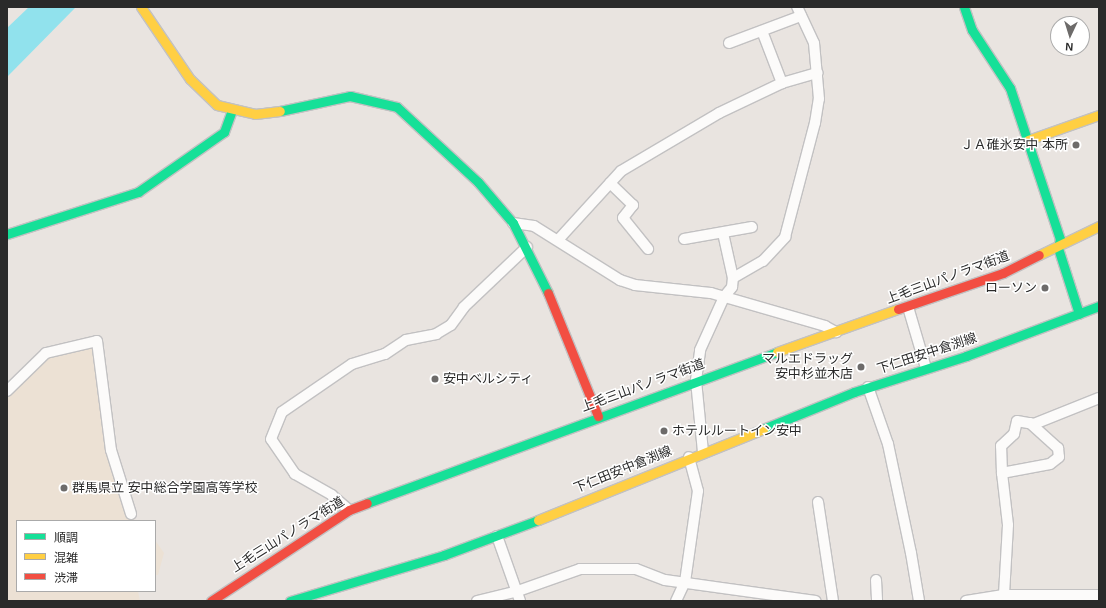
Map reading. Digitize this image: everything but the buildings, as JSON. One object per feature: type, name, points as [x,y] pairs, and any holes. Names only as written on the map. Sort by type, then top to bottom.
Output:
[{"type":"main road","points":[[141,7],[190,79],[217,104],[232,110],[255,114],[276,112],[350,96],[372,99],[397,107],[478,182],[513,223],[527,247],[548,292],[598,416]]},
{"type":"main road","points":[[964,7],[972,30],[1010,88],[1060,239],[1058,248],[1079,314]]},
{"type":"main road","points":[[7,234],[138,192],[224,132],[232,110]]},
{"type":"main road","points":[[1028,140],[1099,115]]},
{"type":"main road","name":"上毛三山パノラマ街道","points":[[211,601],[349,510],[696,380],[1003,274],[1058,248],[1099,226]]},
{"type":"main road","name":"下仁田安中倉渕線","points":[[290,601],[444,555],[498,536],[689,457],[868,387],[926,368],[1099,306]]},
{"type":"street","points":[[729,42],[762,31],[799,12],[814,43],[818,73],[819,99],[816,123],[785,237],[763,261],[733,278]]},
{"type":"street","points":[[762,31],[782,84]]},
{"type":"street","points":[[558,240],[622,171],[719,113],[782,84],[818,73]]},
{"type":"street","points":[[610,183],[633,205],[623,218],[648,249]]},
{"type":"street","points":[[513,223],[534,226],[620,280],[635,285],[724,296],[825,326],[837,332]]},
{"type":"street","points":[[684,238],[752,228]]},
{"type":"street","points":[[703,452],[696,380],[700,350],[724,296],[732,287],[733,278],[723,233]]},
{"type":"street","points":[[349,510],[332,495],[295,474],[271,439],[282,412],[352,364],[385,354],[406,340],[436,334],[451,325],[464,307],[527,247]]},
{"type":"street","points":[[908,307],[926,368]]},
{"type":"street","points":[[7,391],[46,353],[97,341],[111,450],[131,514]]},
{"type":"street","points":[[868,387],[888,444],[911,553],[919,601]]},
{"type":"street","points":[[1004,595],[1008,525],[1002,473],[1001,446],[1014,434],[1017,421],[1034,424],[1099,398]]},
{"type":"street","points":[[1002,473],[1050,464],[1059,457],[1058,448],[1030,423]]},
{"type":"street","points":[[676,601],[685,582],[698,491],[689,457]]},
{"type":"street","points":[[818,502],[833,601]]},
{"type":"street","points":[[498,536],[519,596]]},
{"type":"street","points":[[477,601],[519,596],[580,569],[636,569],[665,580],[685,582],[766,597],[816,601]]},
{"type":"street","points":[[876,580],[876,601]]},
{"type":"street","points":[[966,601],[1004,595],[1099,595]]},
{"type":"shaded area","name":"群馬県立 安中総合学園高等学校","points":[[92,344],[108,455],[130,515],[135,520],[16,520],[16,592],[138,592],[140,601],[7,601],[7,393],[41,360]]},
{"type":"shaded area","points":[[156,541],[164,553],[158,575],[156,575]]},
{"type":"water","points":[[29,7],[76,7],[7,77],[7,28]]},
{"type":"traffic: fast","points":[[964,7],[972,30],[1010,88],[1060,239],[1058,248],[1079,314]]},
{"type":"traffic: fast","points":[[280,111],[350,96],[397,107],[478,182],[513,223],[548,293]]},
{"type":"traffic: fast","points":[[7,234],[138,192],[224,132],[232,110]]},
{"type":"traffic: fast","points":[[763,429],[854,392],[966,356],[1099,306]]},
{"type":"traffic: fast","points":[[367,503],[777,352]]},
{"type":"traffic: fast","points":[[290,601],[444,555],[538,520]]},
{"type":"traffic: slow","points":[[141,7],[190,79],[217,105],[255,114],[280,111]]},
{"type":"traffic: slow","points":[[1028,140],[1099,115]]},
{"type":"traffic: slow","points":[[1039,255],[1099,226]]},
{"type":"traffic: slow","points":[[777,352],[898,309]]},
{"type":"traffic: slow","points":[[538,520],[763,429]]},
{"type":"traffic: jam","points":[[898,309],[1003,273],[1039,255]]},
{"type":"traffic: jam","points":[[548,293],[598,416]]},
{"type":"traffic: jam","points":[[211,601],[349,510],[367,503]]},
{"type":"place","name":"ＪＡ碓氷安中 本所","points":[[1076,145]]},
{"type":"place","name":"ローソン","points":[[1045,288]]},
{"type":"place","name":"マルエドラッグ 安中杉並木店","points":[[861,367]]},
{"type":"place","name":"安中ベルシティ","points":[[435,379]]},
{"type":"place","name":"ホテルルートイン安中","points":[[664,431]]},
{"type":"place","name":"群馬県立 安中総合学園高等学校","points":[[64,488]]}]
